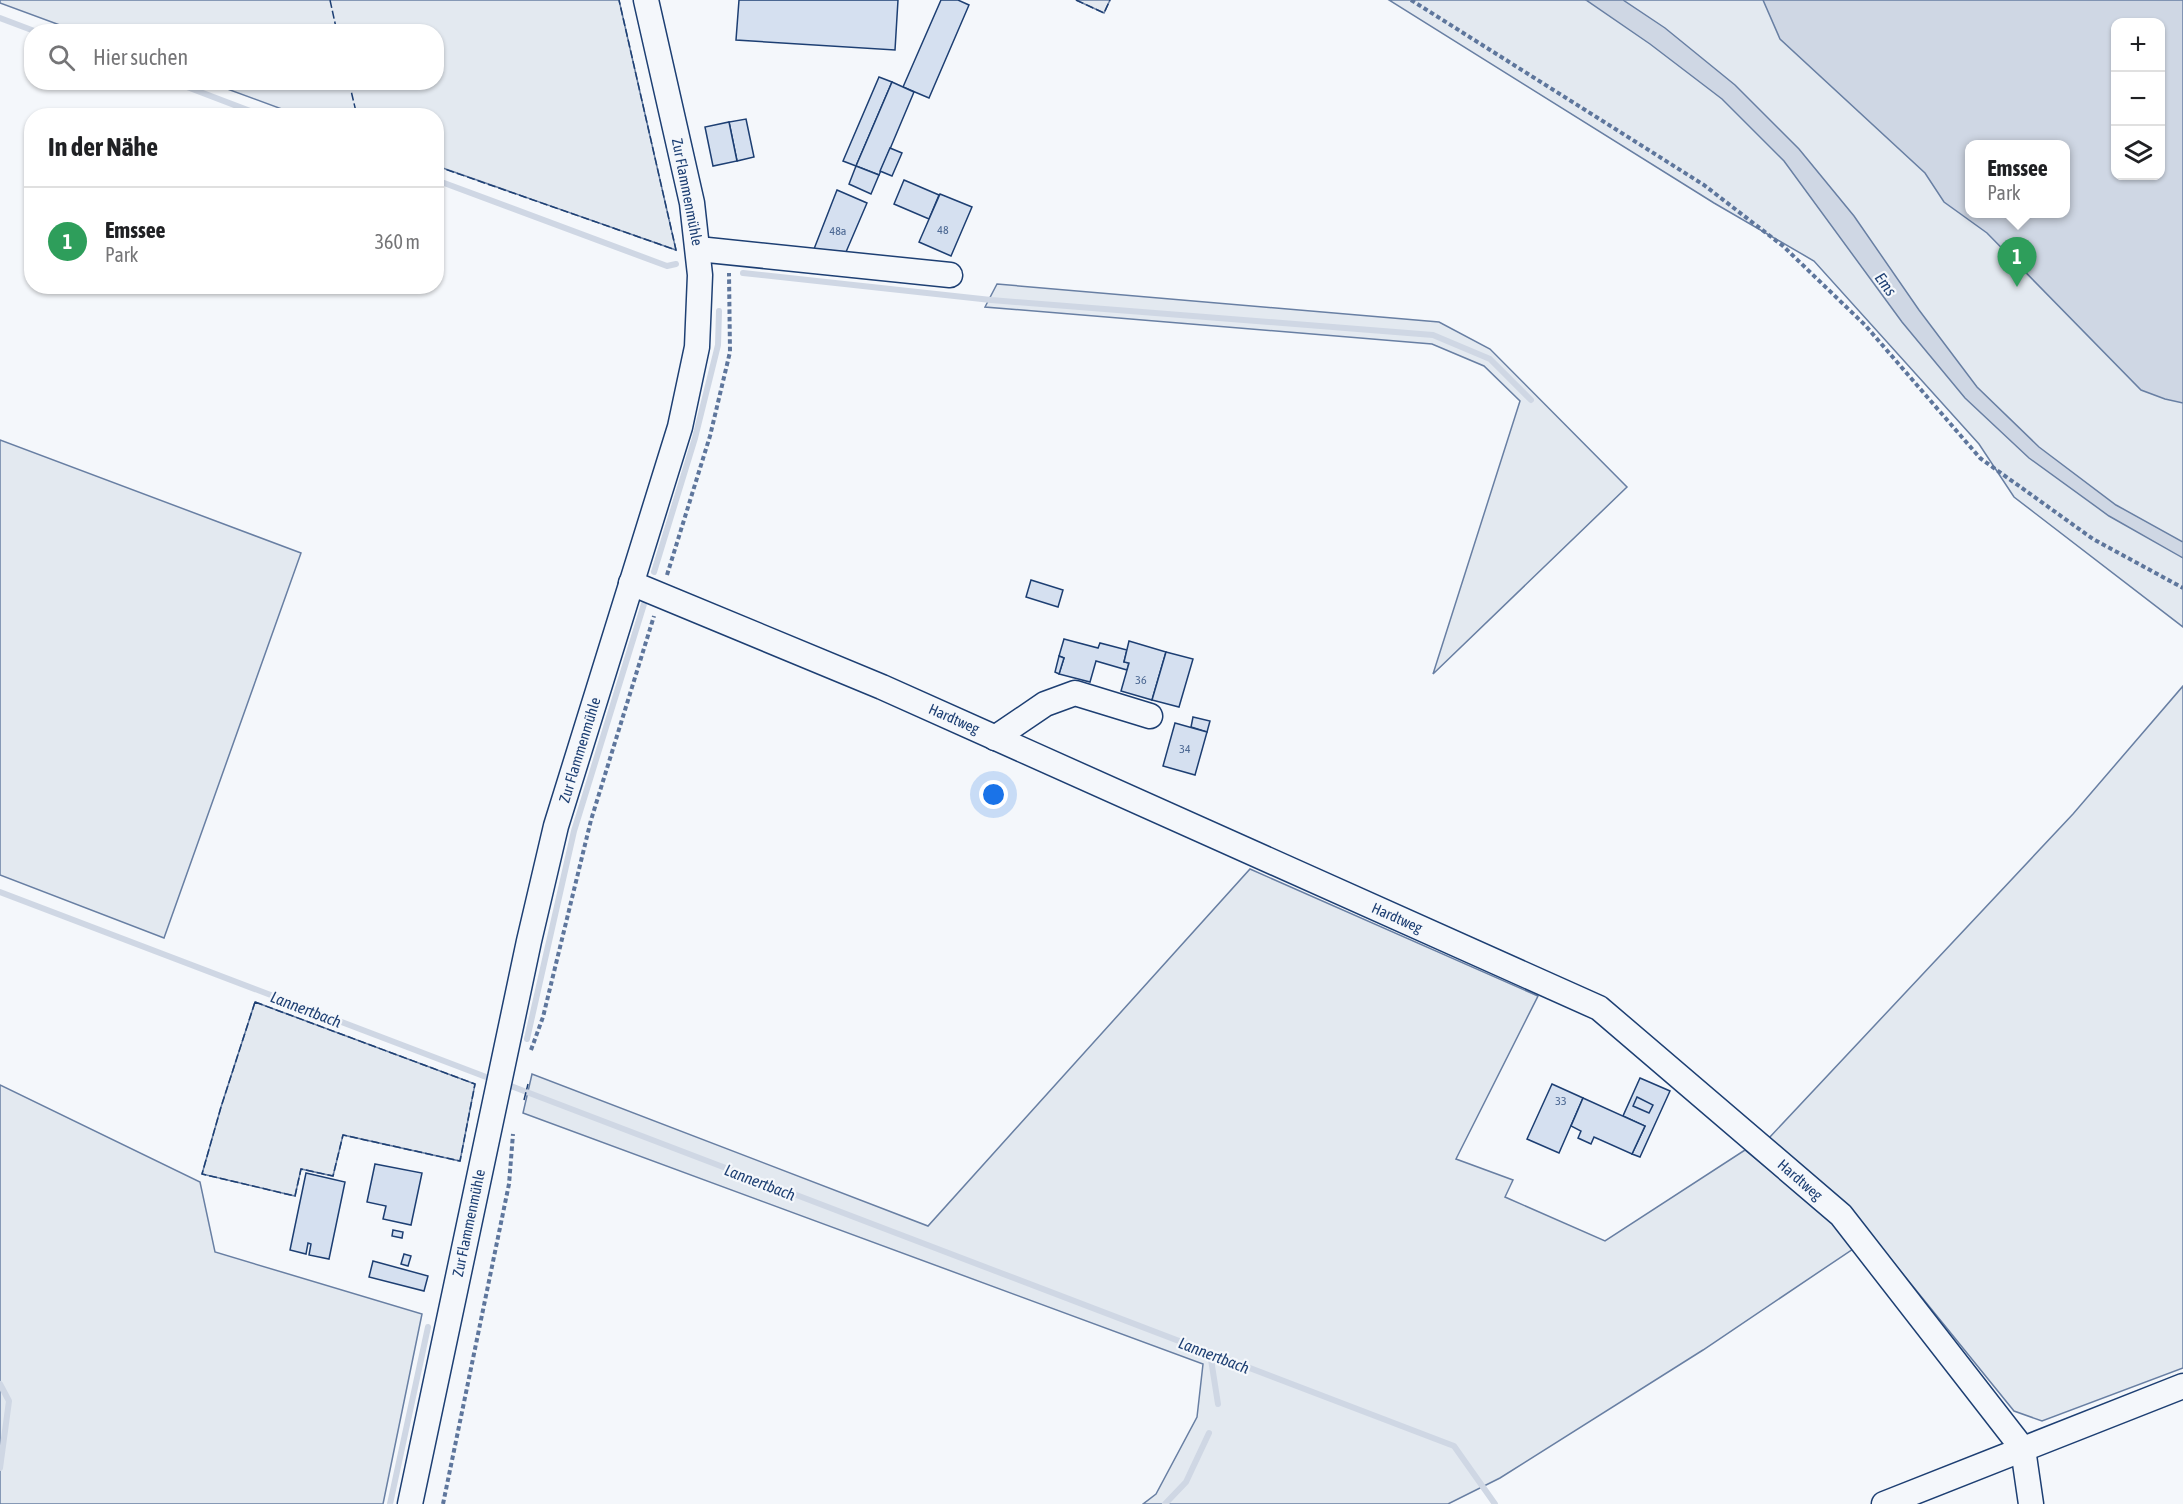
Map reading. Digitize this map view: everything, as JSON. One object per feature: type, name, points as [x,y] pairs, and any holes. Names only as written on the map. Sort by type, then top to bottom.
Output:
[{"type":"street","name":"Zur Flammenmühle","points":[[410,1504],[556,826],[680,427],[697,347],[700,275],[692,203],[646,0]]},
{"type":"street","points":[[698,249],[950,275]]},
{"type":"street","name":"Hardtweg","points":[[631,583],[861,678],[1599,1008],[1841,1215],[2023,1449],[2031,1504]]},
{"type":"street","points":[[995,738],[1045,704],[1075,693],[1150,716]]},
{"type":"street","points":[[1884,1504],[2183,1386]]},
{"type":"path","points":[[1411,0],[1704,185],[1745,215],[1783,246],[1865,325],[1980,458],[2093,539],[2183,588]]},
{"type":"path","points":[[443,1504],[509,1184],[513,1130]]},
{"type":"shaded area","points":[[0,0],[619,0],[676,250],[444,168],[444,108],[279,108],[230,90],[444,90],[444,24],[57,24],[0,3]]},
{"type":"shaded area","points":[[1076,0],[1110,0],[1104,13]]},
{"type":"shaded area","points":[[1389,0],[2183,0],[2183,627],[2014,497],[1979,444],[1814,261],[1714,203]]},
{"type":"shaded area","points":[[997,284],[1439,322],[1490,349],[1627,487],[1433,674],[1520,401],[1484,366],[1432,344],[985,307]]},
{"type":"shaded area","points":[[0,440],[301,553],[164,938],[0,875]]},
{"type":"shaded area","points":[[2183,686],[2183,1368],[2042,1421],[2014,1411],[1851,1210],[1769,1138],[2073,814]]},
{"type":"shaded area","points":[[1250,869],[1538,996],[1456,1159],[1513,1180],[1505,1197],[1605,1241],[1745,1150],[1834,1223],[1853,1249],[1703,1350],[1500,1478],[1448,1504],[1143,1504],[1156,1494],[1197,1417],[1203,1364],[523,1113],[532,1074],[928,1226]]},
{"type":"shaded area","points":[[255,1002],[475,1084],[460,1161],[343,1135],[333,1176],[301,1169],[295,1196],[202,1174]]},
{"type":"shaded area","points":[[0,1085],[200,1182],[215,1252],[422,1314],[383,1504],[0,1504]]},
{"type":"water","name":"Ems","points":[[1586,0],[1623,0],[1665,28],[1735,85],[1799,149],[1854,216],[1919,310],[1977,387],[2039,447],[2116,505],[2183,542],[2183,558],[2109,516],[2029,458],[1965,398],[1902,322],[1784,161],[1722,99],[1650,44]]},
{"type":"water","points":[[1763,0],[2183,0],[2183,403],[2141,390],[1987,233],[1966,218],[2070,218],[2070,140],[1965,140],[1965,217],[1944,202],[1925,173],[1780,39]]},
{"type":"building","points":[[739,0],[898,0],[895,50],[736,40]]},
{"type":"building","points":[[941,0],[958,0],[969,5],[929,98],[903,87]]},
{"type":"building","points":[[879,77],[892,82],[856,166],[843,161]]},
{"type":"building","points":[[892,82],[914,92],[879,175],[856,166]]},
{"type":"building","points":[[746,119],[754,157],[737,161],[729,122]]},
{"type":"building","points":[[729,122],[737,161],[713,166],[705,127]]},
{"type":"building","points":[[890,148],[902,153],[892,176],[880,171]]},
{"type":"building","points":[[856,166],[879,175],[871,194],[849,184]]},
{"type":"building","points":[[904,180],[939,195],[929,219],[894,204]]},
{"type":"building","points":[[837,190],[867,203],[846,252],[814,249]]},
{"type":"building","points":[[940,194],[972,207],[951,256],[919,242]]},
{"type":"building","points":[[1031,580],[1063,590],[1058,607],[1026,597]]},
{"type":"building","points":[[1064,639],[1098,648],[1100,643],[1127,650],[1124,662],[1129,663],[1127,670],[1096,661],[1090,682],[1059,674],[1064,658],[1059,656]]},
{"type":"building","points":[[1129,641],[1166,652],[1152,700],[1121,691],[1129,663],[1124,662]]},
{"type":"building","points":[[1166,652],[1193,659],[1179,707],[1152,700]]},
{"type":"building","points":[[1059,656],[1064,658],[1059,674],[1055,672]]},
{"type":"building","points":[[1193,717],[1210,721],[1207,732],[1191,727]]},
{"type":"building","points":[[1175,723],[1207,732],[1195,775],[1163,766]]},
{"type":"building","points":[[1640,1078],[1670,1091],[1640,1157],[1632,1154],[1645,1126],[1623,1116]]},
{"type":"building","points":[[1552,1084],[1583,1098],[1559,1153],[1527,1139]]},
{"type":"building","points":[[1637,1097],[1653,1105],[1649,1113],[1633,1106]]},
{"type":"building","points":[[1583,1098],[1645,1126],[1632,1154],[1594,1137],[1591,1144],[1578,1138],[1581,1131],[1571,1126]]},
{"type":"building","points":[[375,1164],[422,1173],[411,1225],[383,1219],[386,1206],[367,1202]]},
{"type":"building","points":[[306,1173],[345,1182],[329,1259],[309,1255],[311,1244],[308,1243],[306,1254],[290,1250]]},
{"type":"building","points":[[393,1230],[403,1232],[402,1238],[392,1236]]},
{"type":"building","points":[[404,1254],[411,1256],[408,1266],[401,1264]]},
{"type":"building","points":[[373,1261],[428,1276],[424,1291],[369,1277]]},
{"type":"waterway","points":[[0,18],[24,27]]},
{"type":"waterway","points":[[195,90],[242,108]]},
{"type":"waterway","points":[[444,183],[667,266],[676,264]]},
{"type":"waterway","points":[[743,273],[991,300],[1433,335],[1490,359],[1531,400]]},
{"type":"waterway","points":[[654,572],[695,438],[718,345],[719,311]]},
{"type":"waterway","points":[[527,1039],[574,831],[644,604]]},
{"type":"waterway","name":"Lannertbach","points":[[0,892],[494,1080]]},
{"type":"waterway","name":"Lannertbach","points":[[503,1083],[1454,1446],[1495,1504]]},
{"type":"waterway","points":[[390,1504],[428,1327]]},
{"type":"waterway","points":[[1210,1353],[1218,1404]]},
{"type":"waterway","points":[[0,1384],[9,1401],[0,1468]]},
{"type":"waterway","points":[[1165,1504],[1186,1482],[1209,1433]]},
{"type":"fence","points":[[330,0],[335,24]]},
{"type":"fence","points":[[444,169],[676,250],[619,0]]},
{"type":"fence","points":[[1076,0],[1104,13],[1110,0]]},
{"type":"fence","points":[[351,90],[355,108]]},
{"type":"fence","points":[[255,1002],[475,1084],[460,1161],[343,1135],[333,1176],[301,1169],[295,1196],[202,1174],[255,1002]]},
{"type":"fence","points":[[524,1100],[528,1084]]},
{"type":"place","name":"Emssee","points":[[2017,287]]}]
